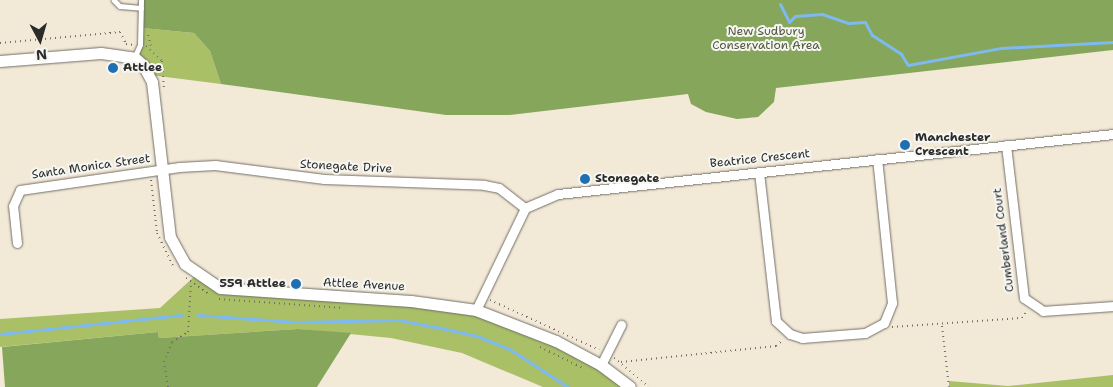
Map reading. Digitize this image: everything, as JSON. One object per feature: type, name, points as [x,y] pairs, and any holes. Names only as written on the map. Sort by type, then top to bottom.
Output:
[{"type":"street","points":[[0,61],[74,53],[134,58]]},
{"type":"street","name":"Attlee Avenue","points":[[134,58],[152,82],[155,170],[166,222],[176,251],[197,274],[220,288],[411,301],[476,310],[548,337],[630,387]]},
{"type":"street","name":"Beatrice Crescent","points":[[525,208],[578,191],[1113,134]]},
{"type":"street","name":"Cumberland Court","points":[[1006,144],[1020,288],[1032,306]]},
{"type":"street","points":[[759,172],[772,312],[790,334],[812,338],[865,333],[884,323],[892,303],[877,159]]},
{"type":"street","name":"Stonegate Drive","points":[[155,170],[215,165],[324,179],[484,185],[499,188],[525,208]]},
{"type":"street","name":"Santa Monica Street","points":[[17,243],[13,206],[20,190],[155,170]]},
{"type":"street","points":[[476,310],[525,208]]},
{"type":"street","points":[[1032,306],[1054,312],[1113,306]]},
{"type":"street","points":[[597,368],[621,325]]},
{"type":"lane","points":[[114,0],[120,6],[142,8]]},
{"type":"lane","points":[[134,58],[140,45],[141,0]]},
{"type":"path","points":[[0,43],[120,32],[126,44],[151,46],[158,53],[165,94]]},
{"type":"path","points":[[155,170],[160,243],[171,263],[191,282],[225,301],[346,308]]},
{"type":"path","points":[[168,387],[166,356],[172,342],[188,332],[191,282]]},
{"type":"path","points":[[483,297],[526,313],[606,354]]},
{"type":"path","points":[[884,323],[897,330],[1022,318],[1032,306]]},
{"type":"path","points":[[942,326],[949,387]]},
{"type":"path","points":[[649,387],[621,362],[776,346],[790,334]]},
{"type":"path","points":[[538,346],[597,368]]},
{"type":"green space","name":"New Sudbury Conservation Area","points":[[142,0],[1113,0],[1113,50],[776,88],[774,102],[758,117],[737,119],[706,112],[691,104],[688,94],[510,115],[446,115],[221,84],[210,51],[194,33],[142,28]]},
{"type":"green space","points":[[142,28],[194,33],[210,51],[221,84],[150,75],[135,57]]},
{"type":"green space","points":[[197,274],[211,283],[386,299],[501,317],[631,387],[543,387],[462,353],[391,338],[298,329],[159,338],[158,332],[0,347],[0,319],[160,308]]},
{"type":"green space","points":[[298,329],[351,333],[317,387],[5,387],[2,347],[158,332],[159,338]]},
{"type":"green space","points":[[1113,375],[1113,387],[949,387],[949,381],[1008,386]]},
{"type":"waterway","points":[[780,4],[789,22],[795,16],[822,14],[848,23],[865,22],[872,35],[901,54],[908,65],[1001,48],[1113,42]]},
{"type":"waterway","points":[[0,334],[181,315]]},
{"type":"waterway","points":[[198,315],[296,322],[399,320],[436,327],[477,336],[511,350],[568,387]]},
{"type":"place","name":"Attlee","points":[[113,68]]},
{"type":"place","name":"Manchester Crescent","points":[[905,145]]},
{"type":"place","name":"Stonegate","points":[[585,179]]},
{"type":"place","name":"559 Attlee","points":[[296,284]]}]
